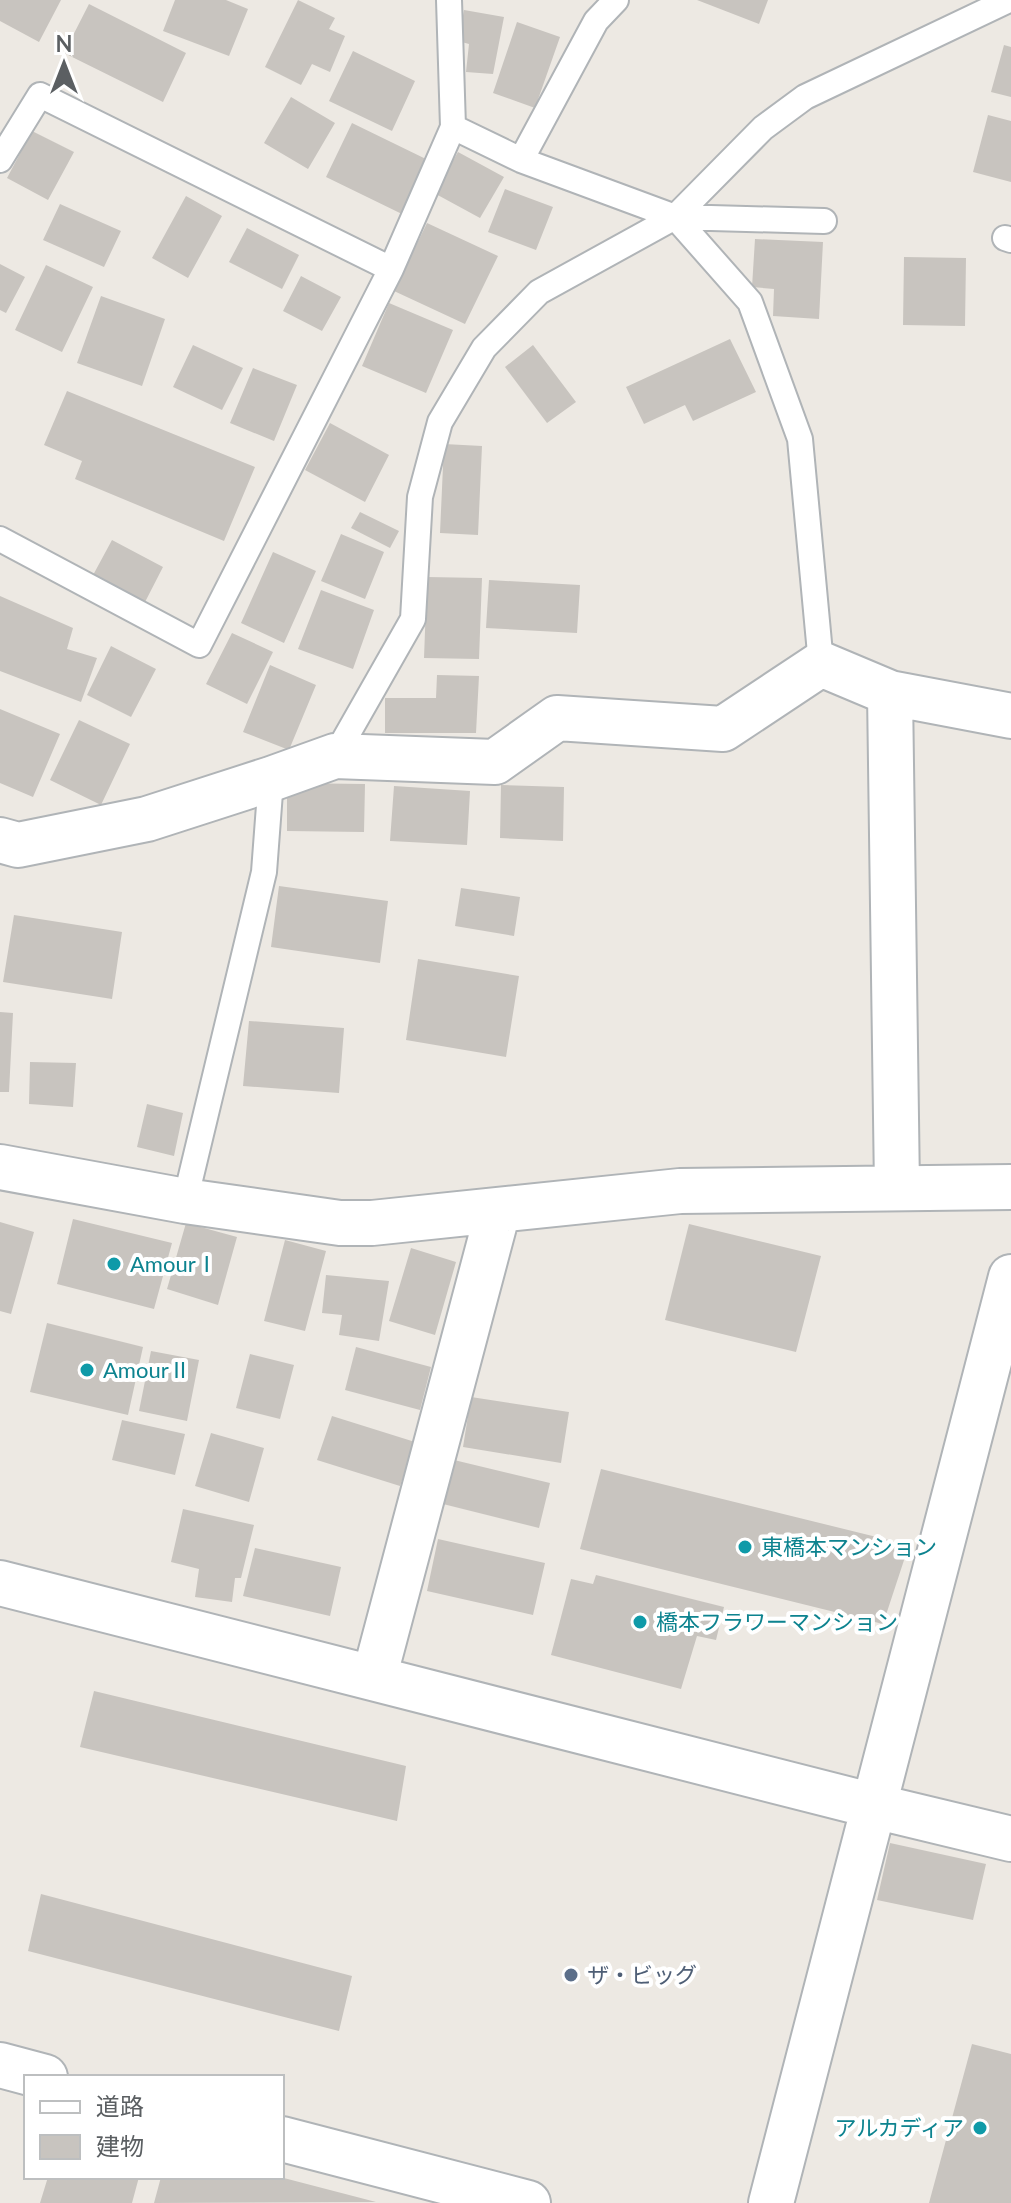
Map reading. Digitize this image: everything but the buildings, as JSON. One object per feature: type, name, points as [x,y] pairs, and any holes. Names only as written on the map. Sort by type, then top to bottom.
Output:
[{"type":"street","points":[[0,840],[18,845],[147,819],[335,756],[495,762],[557,718],[723,729],[821,664],[890,693],[1011,716]]},
{"type":"street","points":[[890,693],[897,1188]]},
{"type":"street","points":[[0,1167],[185,1201],[340,1223],[372,1223],[680,1191],[1011,1187]]},
{"type":"street","points":[[374,1678],[498,1211]]},
{"type":"street","points":[[771,2203],[1011,1277]]},
{"type":"street","points":[[0,1583],[1011,1839]]},
{"type":"street","points":[[0,2065],[38,2075]]},
{"type":"street","points":[[284,2140],[528,2203]]},
{"type":"lane","points":[[0,539],[199,645],[391,269],[453,127],[449,0]]},
{"type":"lane","points":[[521,160],[596,21],[616,0]]},
{"type":"lane","points":[[335,756],[413,619],[420,497],[440,422],[484,348],[539,292],[675,217],[763,128],[805,97],[1009,0]]},
{"type":"lane","points":[[0,160],[40,95],[391,269]]},
{"type":"lane","points":[[453,127],[521,160],[675,217],[824,221]]},
{"type":"lane","points":[[675,217],[750,302],[800,439],[821,664]]},
{"type":"lane","points":[[185,1201],[264,872],[271,779]]},
{"type":"place","name":"AmourⅠ","points":[[114,1264]]},
{"type":"place","name":"AmourⅡ","points":[[87,1370]]},
{"type":"place","name":"東橋本マンション","points":[[745,1547]]},
{"type":"place","name":"橋本フラワーマンション","points":[[640,1622]]},
{"type":"place","name":"ザ・ビッグ","points":[[571,1975]]},
{"type":"place","name":"アルカディア","points":[[980,2128]]}]
